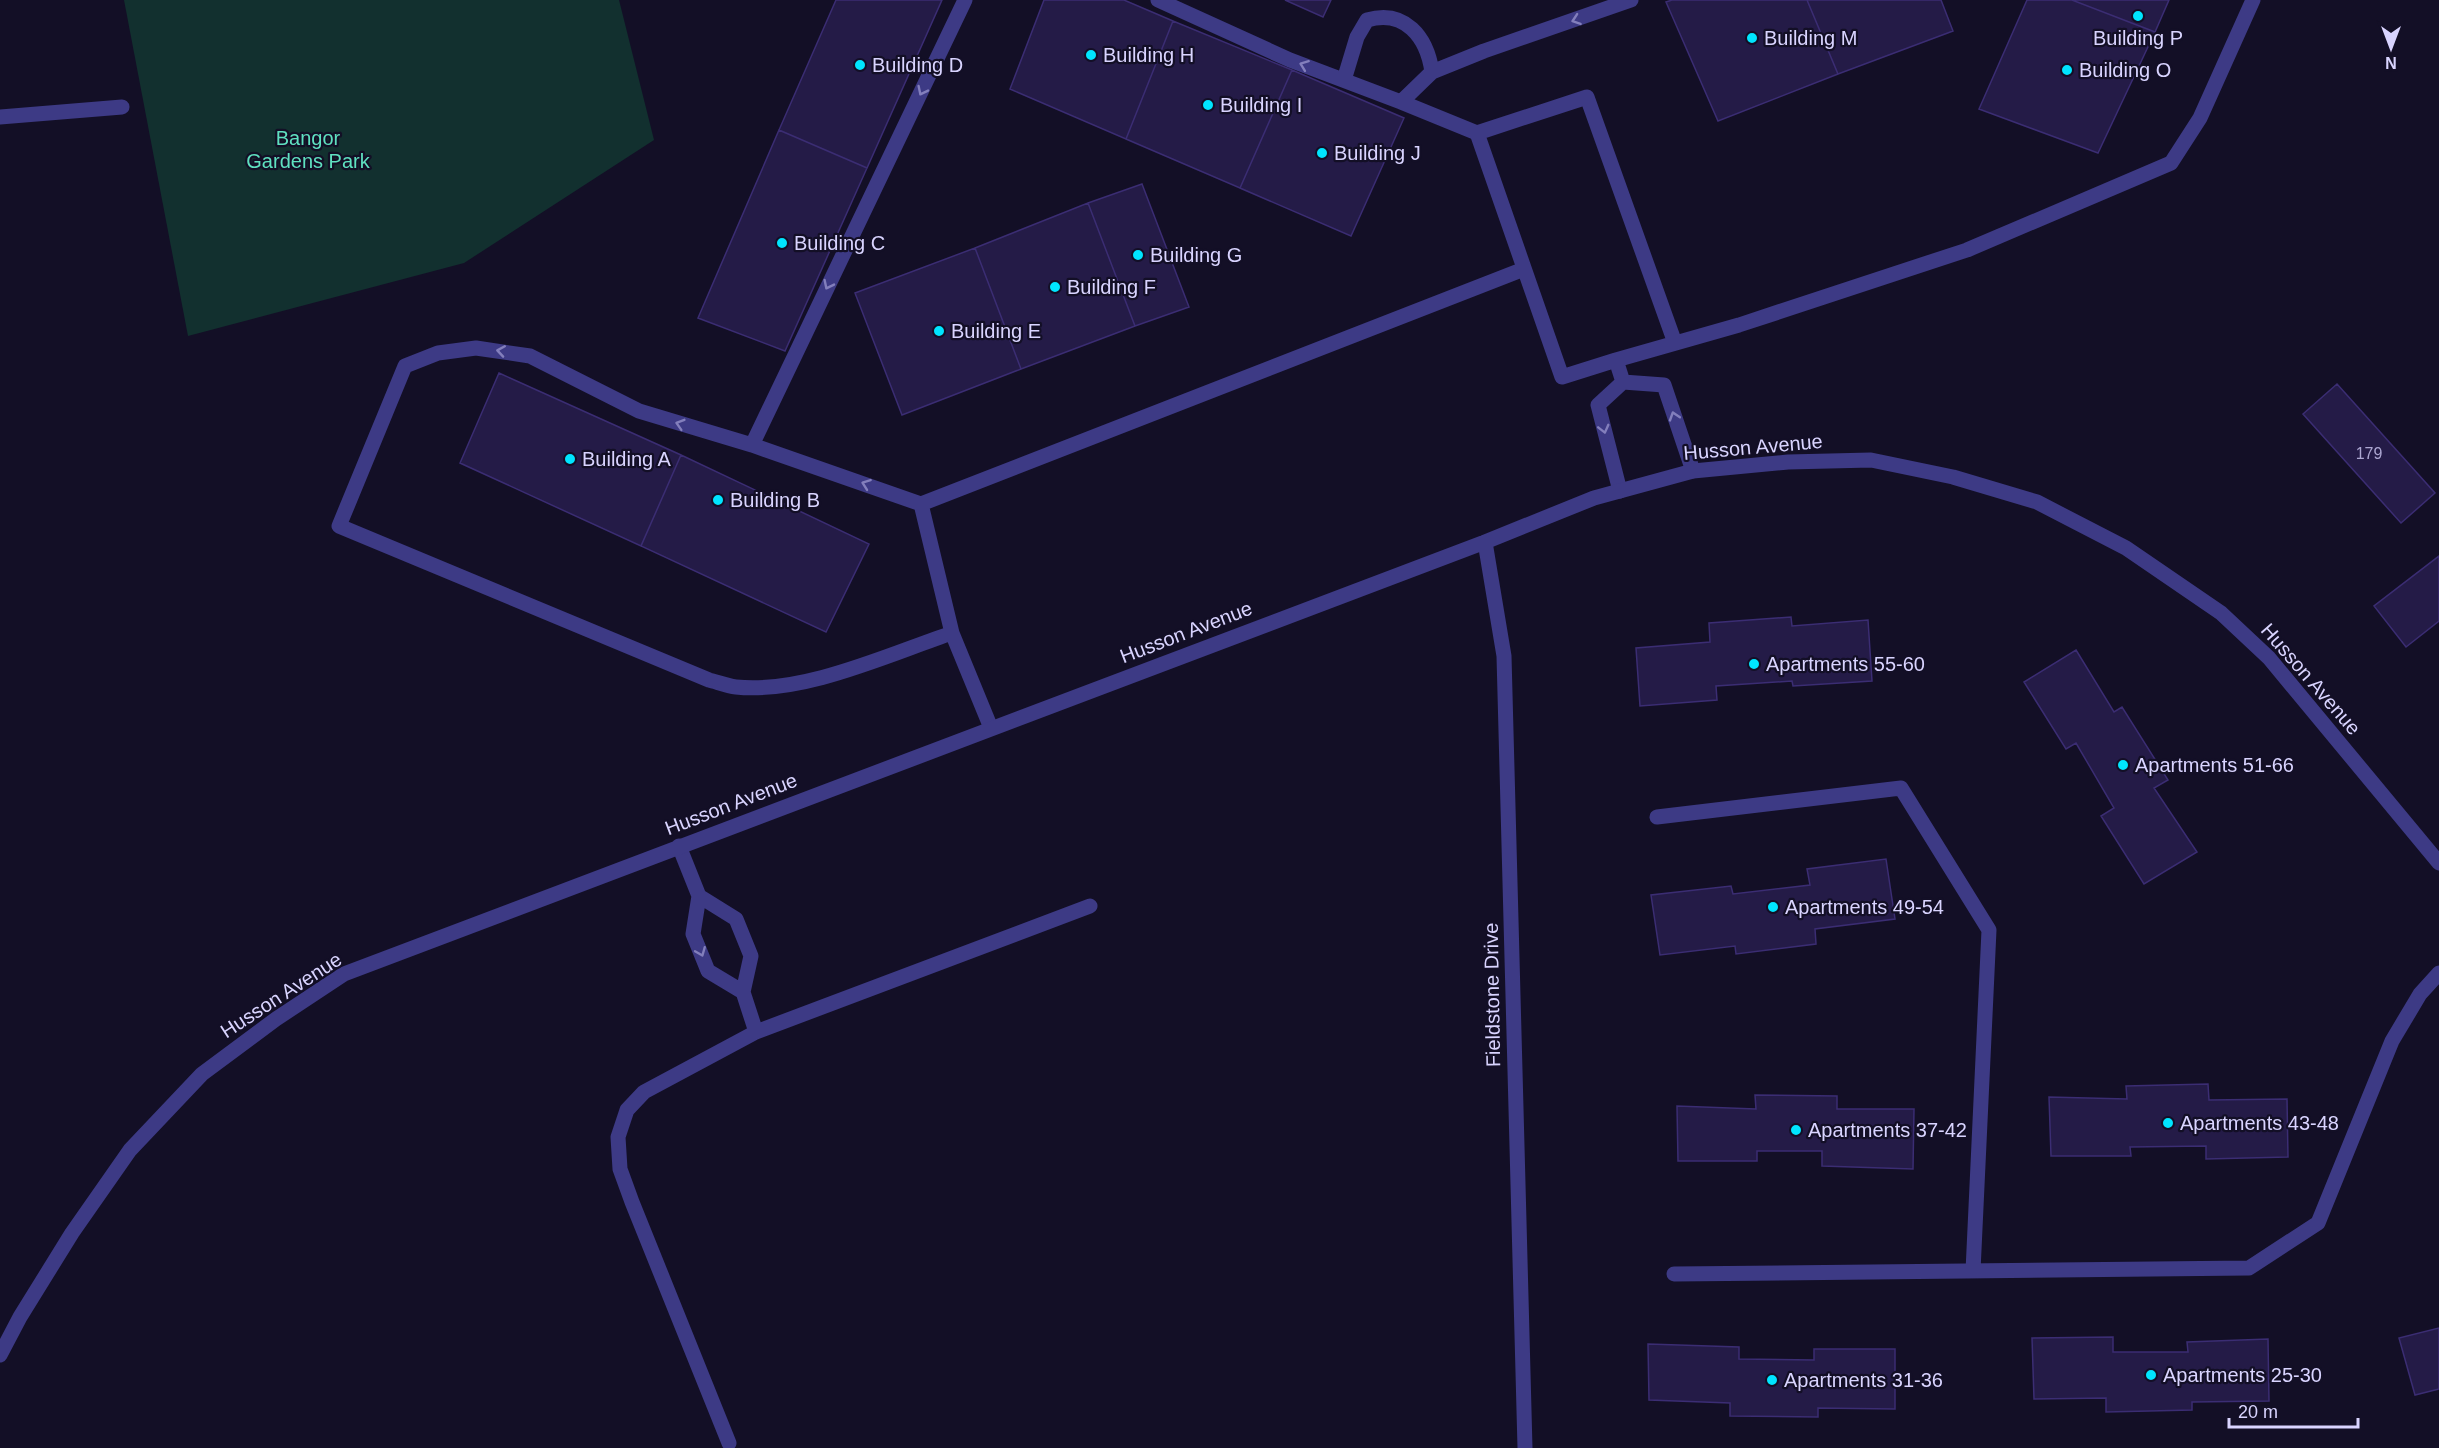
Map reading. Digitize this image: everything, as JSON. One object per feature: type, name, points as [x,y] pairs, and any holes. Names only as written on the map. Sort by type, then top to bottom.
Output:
[{"type":"street","points":[[752,446],[965,0]]},
{"type":"street","points":[[1158,0],[1290,60],[1478,133],[1587,97],[1675,343]]},
{"type":"street","points":[[1401,102],[1432,72],[1484,51],[1631,0]]},
{"type":"street","points":[[1478,133],[1562,377],[1739,325],[1967,250],[2171,163],[2200,118],[2253,0]]},
{"type":"street","points":[[1344,80],[1357,37],[1366,20],[1382,15],[1405,22],[1420,38],[1430,58],[1432,72]]},
{"type":"street","points":[[0,117],[122,107]]},
{"type":"street","points":[[952,633],[818,679],[779,686],[735,687],[709,680],[339,525],[405,366],[438,352],[476,348],[530,356],[639,411],[752,446],[921,504],[1524,269]]},
{"type":"street","points":[[1616,360],[1623,382]]},
{"type":"street","points":[[1620,491],[1598,405],[1623,382],[1664,386],[1693,471]]},
{"type":"street","name":"Husson Avenue","points":[[0,1354],[72,1233],[130,1150],[202,1074],[276,1019],[344,974],[1485,542],[1594,498],[1693,471],[1788,462],[1870,460],[1953,477],[2037,502],[2126,548],[2222,613],[2269,658],[2439,863]]},
{"type":"street","points":[[921,504],[952,633],[991,728]]},
{"type":"street","name":"Fieldstone Drive","points":[[1485,542],[1504,656],[1525,1448]]},
{"type":"street","points":[[1658,817],[1901,789],[1989,930],[1973,1271]]},
{"type":"street","points":[[679,846],[699,896],[693,934],[708,971],[742,992]]},
{"type":"street","points":[[699,896],[736,919],[751,956],[742,992],[756,1032]]},
{"type":"street","points":[[729,1443],[632,1202],[621,1169],[618,1137],[627,1110],[644,1092],[756,1032],[1090,906]]},
{"type":"street","points":[[1674,1274],[2249,1268],[2318,1223],[2392,1041],[2420,994],[2439,973]]},
{"type":"green space","name":"Bangor Gardens Park","points":[[124,0],[619,0],[654,140],[464,263],[188,336]]},
{"type":"building","name":"Building D","points":[[836,0],[942,0],[867,168],[779,130]]},
{"type":"building","name":"Building H","points":[[1044,0],[1124,0],[1173,21],[1126,139],[1010,89]]},
{"type":"building","points":[[1285,0],[1331,0],[1323,17]]},
{"type":"building","name":"Building M","points":[[1672,0],[1807,0],[1838,74],[1718,121],[1666,2]]},
{"type":"building","points":[[1807,0],[1941,0],[1953,31],[1838,74]]},
{"type":"building","name":"Building O","points":[[2027,0],[2072,0],[2155,32],[2098,153],[1979,109]]},
{"type":"building","name":"Building P","points":[[2072,0],[2169,0],[2155,32]]},
{"type":"building","name":"Building I","points":[[1173,21],[1292,70],[1240,188],[1126,139]]},
{"type":"building","name":"Building J","points":[[1292,70],[1404,118],[1351,236],[1240,188]]},
{"type":"building","name":"Building C","points":[[779,130],[867,168],[785,351],[698,318]]},
{"type":"building","name":"Building G","points":[[1142,184],[1189,307],[1135,326],[1088,203]]},
{"type":"building","name":"Building F","points":[[1088,203],[1135,326],[1021,369],[975,248]]},
{"type":"building","name":"Building E","points":[[975,248],[1021,369],[902,415],[855,293]]},
{"type":"building","name":"Building A","points":[[499,373],[681,455],[641,546],[460,463]]},
{"type":"building","points":[[2337,384],[2435,493],[2401,523],[2303,414]]},
{"type":"building","name":"Building B","points":[[681,455],[869,544],[826,632],[641,546]]},
{"type":"building","points":[[2439,556],[2439,621],[2406,647],[2374,606]]},
{"type":"building","name":"Apartments 55-60","points":[[1791,617],[1792,626],[1868,620],[1872,681],[1793,686],[1792,681],[1716,686],[1717,700],[1640,706],[1636,648],[1710,642],[1709,623]]},
{"type":"building","name":"Apartments 51-66","points":[[2076,650],[2114,712],[2122,707],[2168,780],[2154,788],[2197,852],[2144,884],[2101,816],[2114,808],[2076,743],[2066,749],[2024,682]]},
{"type":"building","name":"Apartments 49-54","points":[[1886,859],[1895,919],[1815,929],[1816,944],[1736,954],[1735,946],[1660,955],[1651,895],[1731,886],[1733,894],[1810,885],[1807,869]]},
{"type":"building","name":"Apartments 43-48","points":[[2208,1084],[2209,1100],[2287,1099],[2288,1157],[2206,1159],[2206,1146],[2130,1147],[2131,1156],[2051,1156],[2049,1097],[2127,1099],[2126,1086]]},
{"type":"building","name":"Apartments 37-42","points":[[1755,1095],[1837,1096],[1837,1109],[1914,1109],[1913,1169],[1822,1166],[1822,1151],[1757,1151],[1757,1161],[1678,1161],[1677,1106],[1756,1109]]},
{"type":"building","points":[[2439,1328],[2439,1389],[2415,1395],[2399,1338]]},
{"type":"building","name":"Apartments 25-30","points":[[2113,1337],[2113,1352],[2188,1352],[2187,1342],[2268,1339],[2269,1401],[2192,1402],[2192,1410],[2106,1412],[2106,1398],[2034,1399],[2032,1338]]},
{"type":"building","name":"Apartments 31-36","points":[[1648,1344],[1739,1347],[1739,1359],[1814,1360],[1814,1349],[1895,1349],[1895,1409],[1818,1408],[1818,1417],[1730,1416],[1730,1403],[1649,1400]]},
{"type":"place","name":"Building P","points":[[2138,16]]},
{"type":"place","name":"Building M","points":[[1752,38]]},
{"type":"place","name":"Building H","points":[[1091,55]]},
{"type":"place","name":"Building D","points":[[860,65]]},
{"type":"place","name":"Building O","points":[[2067,70]]},
{"type":"place","name":"Building I","points":[[1208,105]]},
{"type":"place","name":"Building J","points":[[1322,153]]},
{"type":"place","name":"Building C","points":[[782,243]]},
{"type":"place","name":"Building G","points":[[1138,255]]},
{"type":"place","name":"Building F","points":[[1055,287]]},
{"type":"place","name":"Building E","points":[[939,331]]},
{"type":"place","name":"Building A","points":[[570,459]]},
{"type":"place","name":"Building B","points":[[718,500]]},
{"type":"place","name":"Apartments 55-60","points":[[1754,664]]},
{"type":"place","name":"Apartments 51-66","points":[[2123,765]]},
{"type":"place","name":"Apartments 49-54","points":[[1773,907]]},
{"type":"place","name":"Apartments 43-48","points":[[2168,1123]]},
{"type":"place","name":"Apartments 37-42","points":[[1796,1130]]},
{"type":"place","name":"Apartments 25-30","points":[[2151,1375]]},
{"type":"place","name":"Apartments 31-36","points":[[1772,1380]]}]
